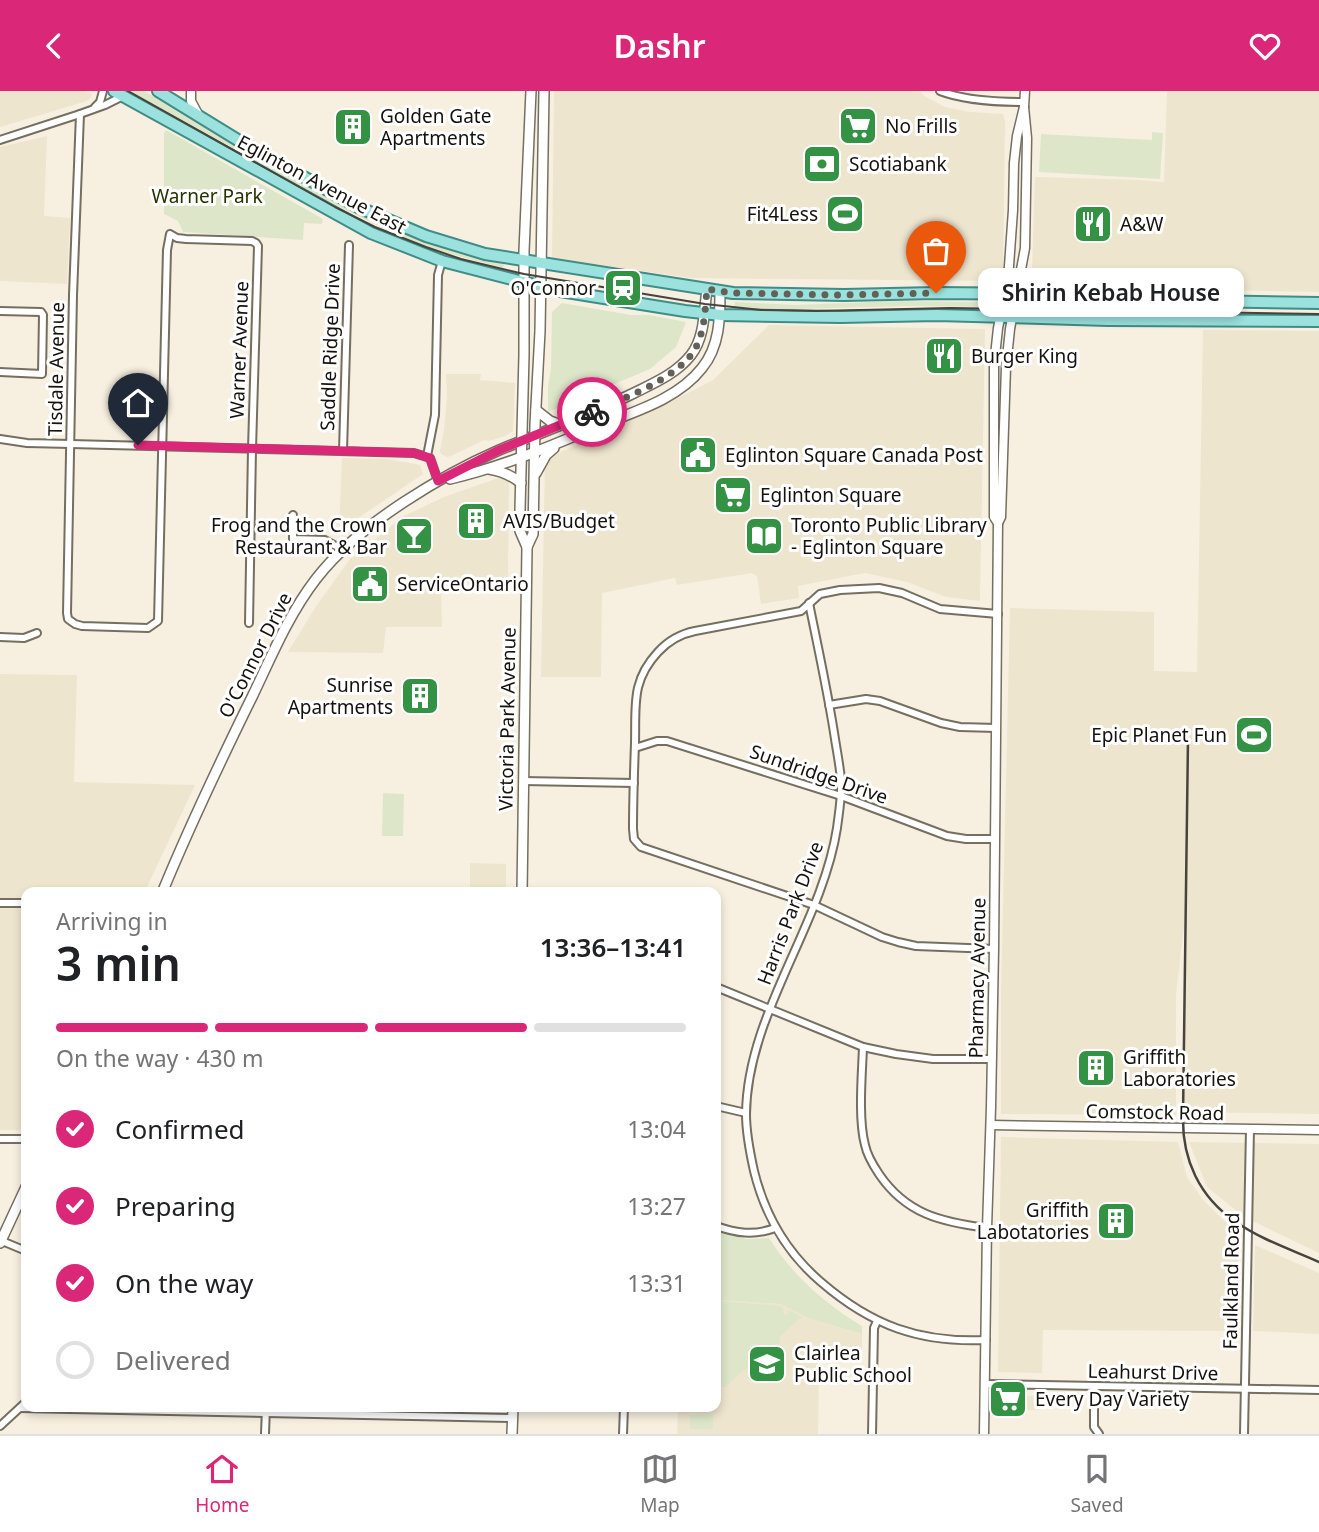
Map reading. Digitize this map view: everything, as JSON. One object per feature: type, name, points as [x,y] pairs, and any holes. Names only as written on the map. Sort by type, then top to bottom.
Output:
[{"type":"main road","name":"Victoria Park Avenue","points":[[527,547],[520,531],[524,260],[531,91]]},
{"type":"main road","name":"Victoria Park Avenue","points":[[522,887],[527,547],[533,534],[544,91]]},
{"type":"main road","name":"Eglinton Avenue East","points":[[167,92],[241,142],[358,207],[426,236],[469,250],[733,293],[1080,295],[1319,303]]},
{"type":"main road","name":"Eglinton Avenue East","points":[[119,93],[371,233],[442,261],[525,283],[721,315],[1319,321]]},
{"type":"main road","points":[[522,441],[620,400],[677,368],[696,348],[702,329],[707,289]]},
{"type":"main road","points":[[522,457],[645,407],[671,395],[687,383],[710,356],[717,338],[721,315],[720,291]]},
{"type":"main road","points":[[536,410],[550,421],[561,425]]},
{"type":"main road","name":"O'Connor Drive","points":[[166,887],[207,789],[282,632],[317,577],[343,550],[378,521],[438,481],[522,441]]},
{"type":"main road","points":[[534,475],[545,455],[561,442]]},
{"type":"main road","name":"O'Connor Drive","points":[[438,481],[522,457]]},
{"type":"main road","points":[[484,468],[500,470],[521,483]]},
{"type":"main road","points":[[1,1242],[21,1198]]},
{"type":"main road","points":[[512,1434],[513,1412]]},
{"type":"street","points":[[94,109],[100,102],[103,91]]},
{"type":"street","points":[[191,91],[191,101],[198,114]]},
{"type":"street","points":[[940,91],[956,97],[1024,104]]},
{"type":"street","name":"Pharmacy Avenue","points":[[998,523],[994,517],[995,365],[1000,317],[1008,280],[1014,163],[1025,91]]},
{"type":"street","points":[[0,139],[94,109],[119,93]]},
{"type":"street","name":"Pharmacy Avenue","points":[[984,1434],[994,949],[998,523],[1002,517],[1006,367],[1025,248],[1027,138],[1024,104]]},
{"type":"street","name":"Tisdale Avenue","points":[[80,114],[73,295],[67,613],[72,622],[82,626],[148,628],[158,621],[161,446]]},
{"type":"street","name":"Warner Avenue","points":[[161,446],[167,250],[170,234],[186,239],[252,241],[258,246],[249,623]]},
{"type":"street","name":"Saddle Ridge Drive","points":[[343,451],[349,245]]},
{"type":"street","points":[[427,456],[435,415],[438,275],[442,261]]},
{"type":"street","points":[[0,310],[43,313],[42,374],[0,372]]},
{"type":"street","points":[[0,439],[27,443],[414,453],[427,456],[438,481]]},
{"type":"street","points":[[293,515],[293,540],[325,540],[343,550]]},
{"type":"street","points":[[994,949],[936,947],[882,937],[814,905],[641,847],[634,839],[633,829],[635,702],[639,681],[646,665],[664,645],[683,634],[801,611],[820,594],[840,590],[879,588],[902,593],[940,609],[998,614]]},
{"type":"street","name":"Harris Park Drive","points":[[809,603],[830,705],[841,796],[834,845],[814,905],[762,1029],[751,1066],[746,1113],[748,1146],[757,1182],[775,1228],[809,1272],[844,1302],[877,1321],[926,1337],[986,1340]]},
{"type":"street","points":[[0,637],[24,638],[37,633]]},
{"type":"street","points":[[830,705],[866,699],[880,701],[942,723],[960,727],[996,728]]},
{"type":"street","name":"Sundridge Drive","points":[[635,748],[657,741],[667,741],[841,796],[947,836],[994,839]]},
{"type":"street","points":[[523,781],[634,783]]},
{"type":"street","points":[[0,903],[21,903]]},
{"type":"street","points":[[721,989],[863,1047],[933,1059],[992,1059]]},
{"type":"street","points":[[863,1047],[862,1128],[865,1146],[871,1162],[888,1187],[912,1208],[942,1220],[987,1228]]},
{"type":"street","points":[[721,1107],[746,1113]]},
{"type":"street","name":"Comstock Road","points":[[991,1125],[1319,1130]]},
{"type":"street","name":"Faulkland Road","points":[[1244,1434],[1250,1129]]},
{"type":"street","points":[[0,1139],[21,1139]]},
{"type":"street","points":[[721,1227],[745,1234],[775,1228]]},
{"type":"street","points":[[1,1242],[21,1249]]},
{"type":"street","points":[[872,1434],[874,1328],[877,1321]]},
{"type":"street","name":"Leahurst Drive","points":[[986,1384],[1319,1390]]},
{"type":"street","points":[[1094,1387],[1094,1427],[1098,1434]]},
{"type":"street","points":[[0,1426],[20,1408]]},
{"type":"street","points":[[265,1434],[266,1412]]},
{"type":"street","points":[[301,1412],[512,1418]]},
{"type":"street","points":[[623,1434],[624,1412]]},
{"type":"shaded area","points":[[0,91],[86,91],[92,94],[90,99],[84,102],[0,127]]},
{"type":"shaded area","points":[[554,91],[919,91],[945,107],[1003,114],[1003,281],[691,278],[552,258]]},
{"type":"shaded area","points":[[1167,91],[1319,91],[1319,292],[1044,284],[1032,272],[1035,177],[1164,182]]},
{"type":"shaded area","points":[[47,136],[44,216],[70,218],[67,284],[0,281],[0,147]]},
{"type":"shaded area","points":[[769,325],[985,329],[980,601],[946,597],[907,582],[865,573],[798,586],[799,598],[761,604],[757,576],[752,573],[677,585],[675,578],[602,593],[601,677],[541,677],[545,459],[655,410],[713,380]]},
{"type":"shaded area","points":[[1203,330],[1319,331],[1319,1114],[1183,1112],[1185,918],[1176,995],[1176,1115],[1001,1114],[1001,994],[1010,608],[1154,612],[1154,671],[1197,672]]},
{"type":"shaded area","points":[[446,374],[481,374],[480,380],[515,383],[513,431],[489,441],[484,440],[451,456],[441,454],[447,397]]},
{"type":"shaded area","points":[[342,458],[388,459],[420,465],[423,474],[339,531]]},
{"type":"shaded area","points":[[501,477],[509,479],[508,584],[441,583],[442,627],[386,627],[383,653],[288,652],[350,559],[404,516],[444,497]]},
{"type":"shaded area","points":[[0,674],[77,675],[74,782],[195,785],[147,887],[21,887],[21,1130],[0,1130]]},
{"type":"shaded area","points":[[470,863],[506,864],[506,887],[470,887]]},
{"type":"shaded area","points":[[1001,1137],[1178,1142],[1187,1177],[1204,1201],[1239,1235],[1236,1331],[1043,1330],[1042,1373],[998,1372]]},
{"type":"shaded area","points":[[1189,1142],[1319,1144],[1319,1253],[1244,1217],[1207,1187]]},
{"type":"shaded area","points":[[1255,1245],[1319,1273],[1319,1334],[1253,1331]]},
{"type":"shaded area","name":"Clairlea Public School","points":[[721,1300],[780,1304],[808,1318],[862,1334],[862,1355],[818,1355],[818,1434],[677,1434],[678,1412],[721,1412]]},
{"type":"shaded area","points":[[999,1396],[1040,1396],[1039,1410],[999,1410]]},
{"type":"green space","points":[[126,91],[144,91],[368,217],[444,248],[504,264],[503,268],[430,247],[379,226],[302,187],[301,184],[285,177],[283,179]]},
{"type":"green space","name":"Warner Park","points":[[166,130],[323,219],[322,224],[304,223],[303,240],[183,232],[178,221],[164,214]]},
{"type":"green space","points":[[1152,132],[1163,133],[1160,179],[1039,172],[1041,134],[1152,140]]},
{"type":"green space","points":[[897,301],[982,302],[982,307],[796,309],[796,312],[734,308],[735,302],[795,305]]},
{"type":"green space","points":[[1154,302],[1197,305],[1197,314],[1154,316],[1154,313],[1165,313],[1165,305],[1154,305]]},
{"type":"green space","points":[[562,303],[686,322],[676,347],[650,369],[548,412],[552,312]]},
{"type":"green space","points":[[383,793],[404,794],[403,836],[382,836]]},
{"type":"green space","points":[[721,1232],[746,1239],[769,1238],[788,1265],[810,1288],[862,1326],[862,1334],[808,1318],[780,1304],[721,1300]]},
{"type":"green space","points":[[721,1301],[779,1306],[783,1308],[784,1315],[788,1314],[788,1310],[803,1318],[780,1337],[777,1364],[767,1363],[770,1369],[758,1377],[751,1373],[749,1367],[726,1387],[721,1387]]},
{"type":"green space","points":[[690,1415],[713,1415],[713,1429],[690,1429]]},
{"type":"tram line","points":[[128,91],[375,227],[461,259],[524,274],[705,304],[761,310],[950,308],[1319,314]]},
{"type":"railway","points":[[1188,739],[1183,1116],[1186,1147],[1195,1176],[1223,1212],[1255,1234],[1319,1262]]},
{"type":"way so far","points":[[592,412],[656,382],[689,358],[699,339],[707,289],[733,293],[844,295],[936,293]]},
{"type":"place","name":"No Frills","points":[[858,126]]},
{"type":"place","name":"Golden Gate Apartments","points":[[353,127]]},
{"type":"place","name":"Scotiabank","points":[[822,164]]},
{"type":"place","name":"Fit4Less","points":[[845,214]]},
{"type":"place","name":"A&W","points":[[1093,224]]},
{"type":"place","name":"O'Connor","points":[[623,288]]},
{"type":"place","name":"Shirin Kebab House","points":[[936,293]]},
{"type":"place","name":"Burger King","points":[[944,356]]},
{"type":"place","name":"Eglinton Square Canada Post","points":[[698,455]]},
{"type":"place","name":"Eglinton Square","points":[[733,495]]},
{"type":"place","name":"AVIS/Budget","points":[[476,521]]},
{"type":"place","name":"Frog and the Crown Restaurant & Bar","points":[[414,536]]},
{"type":"place","name":"Toronto Public Library - Eglinton Square","points":[[764,536]]},
{"type":"place","name":"ServiceOntario","points":[[370,584]]},
{"type":"place","name":"Sunrise Apartments","points":[[420,696]]},
{"type":"place","name":"Epic Planet Fun","points":[[1254,735]]},
{"type":"place","name":"Griffith Laboratories","points":[[1096,1068]]},
{"type":"place","name":"Griffith Labotatories","points":[[1116,1221]]},
{"type":"place","name":"Clairlea Public School","points":[[767,1364]]},
{"type":"place","name":"Every Day Variety","points":[[1008,1399]]},
{"type":"route","points":[[138,445],[414,453],[430,458],[438,481],[497,451],[592,412]]}]
